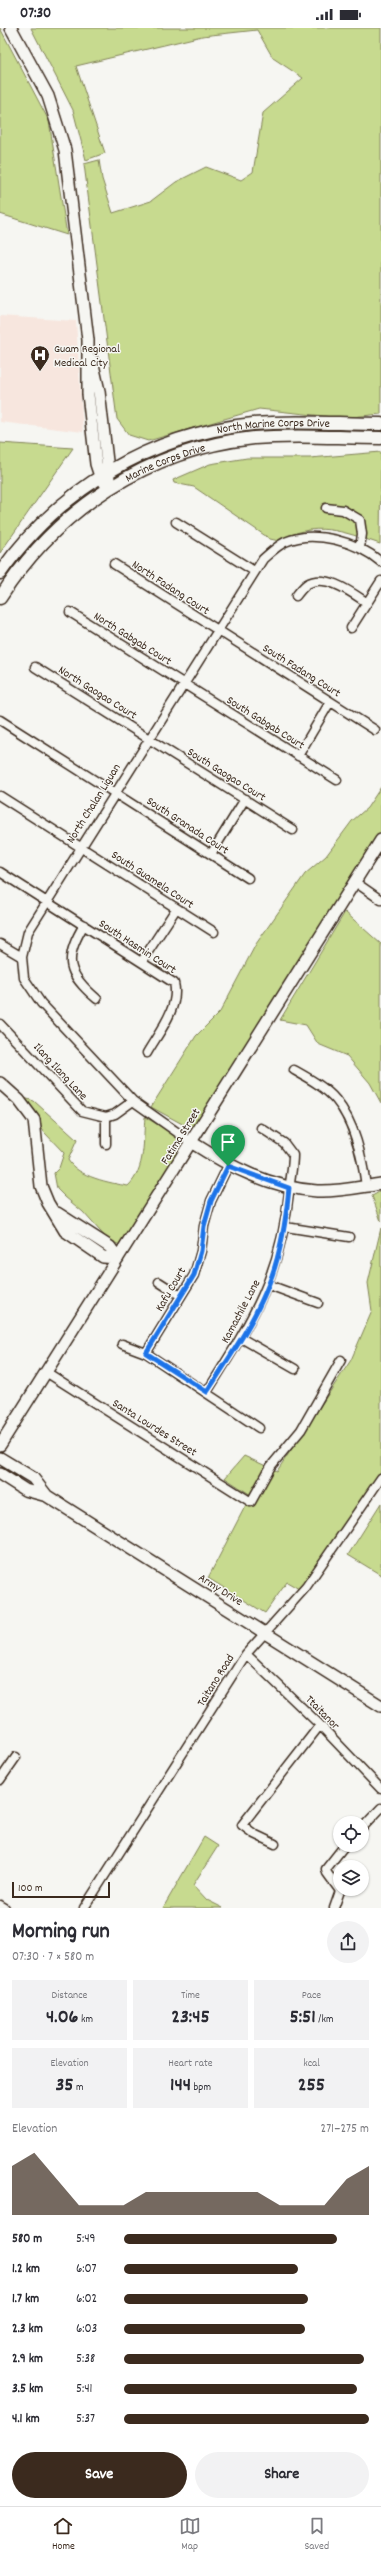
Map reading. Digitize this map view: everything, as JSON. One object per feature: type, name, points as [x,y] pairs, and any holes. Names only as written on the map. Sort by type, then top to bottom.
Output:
[{"type":"main road","points":[[11,28],[45,90],[62,137],[69,180],[88,340],[99,391],[104,474],[108,488]]},
{"type":"main road","name":"North Marine Corps Drive","points":[[0,573],[44,521],[104,474],[176,440],[233,427],[273,423],[381,424]]},
{"type":"main road","name":"Marine Corps Drive","points":[[0,598],[28,559],[54,531],[108,488],[162,460],[198,448],[235,440],[273,437],[381,438]]},
{"type":"main road","name":"Fatima Street","points":[[0,1445],[381,840]]},
{"type":"main road","points":[[0,1083],[19,1100],[34,1120],[41,1186],[65,1231],[103,1257],[118,1258]]},
{"type":"main road","points":[[191,1142],[228,1166],[289,1188],[319,1191],[381,1184]]},
{"type":"main road","name":"Army Drive","points":[[0,1458],[33,1478],[47,1496]]},
{"type":"main road","name":"Army Drive","points":[[0,1474],[26,1490],[47,1496],[381,1706]]},
{"type":"street","points":[[326,508],[343,510],[360,520],[362,534],[360,548]]},
{"type":"street","points":[[176,522],[254,571]]},
{"type":"street","name":"North Chalan Liguan","points":[[191,1142],[133,1101],[42,1003],[24,978],[22,957],[28,932],[45,901],[216,630],[254,571],[274,550],[295,539],[323,538],[360,548],[381,562]]},
{"type":"street","name":"North Fadang Court","points":[[114,564],[216,630]]},
{"type":"street","points":[[296,596],[306,584],[320,580],[338,586],[366,602]]},
{"type":"street","points":[[351,628],[366,602],[381,581]]},
{"type":"street","name":"North Gabgab Court","points":[[70,612],[183,684]]},
{"type":"street","name":"South Fadang Court","points":[[216,630],[375,730]]},
{"type":"street","name":"North Gaogao Court","points":[[35,667],[148,738]]},
{"type":"street","name":"South Gabgab Court","points":[[183,684],[337,780]]},
{"type":"street","points":[[298,756],[330,702]]},
{"type":"street","name":"South Granada Court","points":[[0,720],[248,878]]},
{"type":"street","name":"South Gaogao Court","points":[[148,738],[293,830]]},
{"type":"street","name":"South Guamela Court","points":[[0,796],[214,932]]},
{"type":"street","points":[[211,854],[245,799]]},
{"type":"street","name":"South Hasmin Court","points":[[0,872],[174,982],[176,992],[171,1010],[147,1053]]},
{"type":"street","points":[[355,882],[381,900]]},
{"type":"street","points":[[142,961],[176,908]]},
{"type":"street","points":[[84,925],[74,941],[70,959],[78,984],[97,999]]},
{"type":"street","points":[[0,944],[22,957]]},
{"type":"street","name":"Ilang Ilang Lane","points":[[0,1024],[82,1111],[106,1117]]},
{"type":"street","points":[[294,1070],[317,1084],[336,1099],[347,1116],[362,1160],[366,1186]]},
{"type":"street","points":[[106,1144],[106,1117],[115,1114],[133,1101]]},
{"type":"street","name":"Kamachile Lane","points":[[207,1392],[241,1338],[268,1285],[286,1227],[293,1155],[284,1143],[261,1128]]},
{"type":"street","name":"Kafu Court","points":[[146,1353],[194,1275],[201,1251],[205,1220],[228,1166]]},
{"type":"street","points":[[286,1227],[349,1237]]},
{"type":"street","points":[[159,1282],[181,1296]]},
{"type":"street","points":[[268,1285],[318,1303]]},
{"type":"street","points":[[241,1338],[295,1369]]},
{"type":"street","points":[[122,1344],[146,1353],[207,1392],[259,1428]]},
{"type":"street","name":"Santa Lourdes Street","points":[[46,1372],[251,1502],[271,1466],[301,1430],[342,1360]]},
{"type":"street","name":"Taitano Road","points":[[84,1908],[246,1654],[264,1632],[306,1587],[381,1478]]},
{"type":"street","name":"Ttaitanor","points":[[246,1654],[320,1725],[381,1789]]},
{"type":"street","points":[[276,1844],[254,1834],[242,1826],[320,1725]]},
{"type":"street","points":[[0,1780],[16,1757]]},
{"type":"street","points":[[369,1821],[381,1808]]},
{"type":"street","points":[[334,1908],[340,1891],[327,1873],[326,1869],[339,1852]]},
{"type":"street","points":[[0,1906],[5,1908]]},
{"type":"shaded area","name":"Guam Regional Medical City","points":[[0,316],[76,321],[83,432],[0,422]]},
{"type":"green space","points":[[0,28],[49,121],[67,235],[0,214]]},
{"type":"green space","points":[[31,28],[381,28],[381,414],[342,418],[259,409],[148,441],[129,435],[117,419],[84,164],[99,160],[102,179],[113,213],[151,201],[176,182],[206,167],[241,180],[253,172],[263,113],[303,78],[273,58],[257,30],[202,36],[76,66],[105,153],[86,160],[73,110]]},
{"type":"green space","points":[[0,443],[73,448],[0,553]]},
{"type":"green space","points":[[381,452],[380,544],[341,532],[317,529],[292,535],[279,541],[270,539],[194,487],[174,483],[173,480],[210,464],[247,458],[310,458]]},
{"type":"green space","points":[[381,787],[381,834],[201,1118],[193,1126],[186,1126],[151,1107],[196,1036],[220,1012],[256,944],[305,874],[326,856],[352,821],[367,808]]},
{"type":"green space","points":[[345,912],[381,944],[381,1103],[370,1083],[347,1056],[318,1044],[306,1025],[280,1020]]},
{"type":"green space","points":[[24,1098],[34,1101],[77,1140],[68,1160],[73,1166],[87,1175],[104,1181],[128,1186],[134,1179],[141,1162],[145,1117],[182,1139],[183,1148],[120,1245],[108,1240],[83,1212],[57,1189],[54,1173],[59,1168],[64,1153],[44,1132]]},
{"type":"green space","points":[[381,1191],[381,1221],[372,1196]]},
{"type":"green space","points":[[381,1228],[381,1471],[299,1589],[287,1582],[265,1613],[208,1578],[251,1495],[225,1478],[244,1456],[277,1471],[351,1360],[372,1311],[368,1283]]},
{"type":"green space","points":[[381,1503],[381,1575],[348,1555]]},
{"type":"green space","points":[[204,1837],[218,1846],[193,1885],[207,1900],[223,1908],[163,1908]]},
{"type":"place","name":"Guam Regional Medical City","points":[[40,372]]},
{"type":"route","points":[[228,1166],[289,1188],[286,1227],[268,1285],[260,1305],[207,1392],[146,1353],[194,1275],[201,1251],[204,1226],[211,1201],[228,1166]]}]
